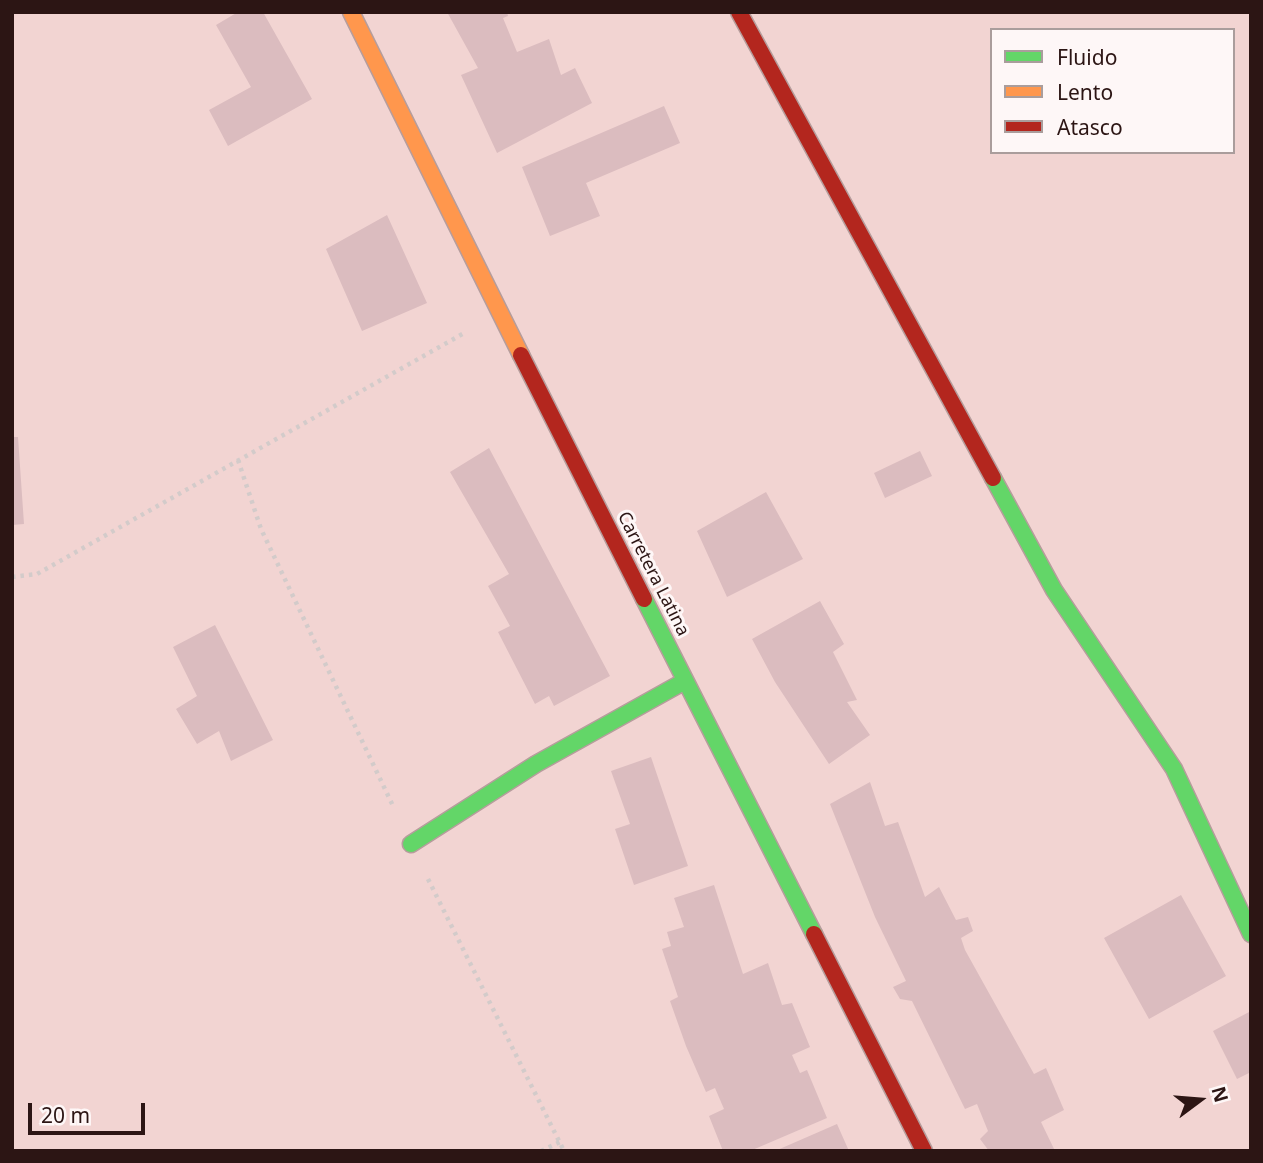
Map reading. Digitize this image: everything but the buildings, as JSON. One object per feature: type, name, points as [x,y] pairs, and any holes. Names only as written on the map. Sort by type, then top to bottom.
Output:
[{"type":"street","name":"Carretera Latina","points":[[351,12],[685,681],[924,1151]]},
{"type":"street","points":[[739,12],[1054,590],[1174,769],[1251,934]]},
{"type":"street","points":[[411,844],[536,764],[685,681]]},
{"type":"path","points":[[12,577],[37,574],[469,330]]},
{"type":"path","points":[[541,1151],[560,1142]]},
{"type":"traffic: fast","points":[[993,478],[1054,590],[1174,769],[1251,934]]},
{"type":"traffic: fast","points":[[644,599],[814,934]]},
{"type":"traffic: fast","points":[[411,844],[536,764],[685,681]]},
{"type":"traffic: slow","points":[[351,12],[521,355]]},
{"type":"traffic: jam","points":[[739,12],[993,478]]},
{"type":"traffic: jam","points":[[521,355],[644,599]]},
{"type":"traffic: jam","points":[[814,934],[924,1151]]}]
